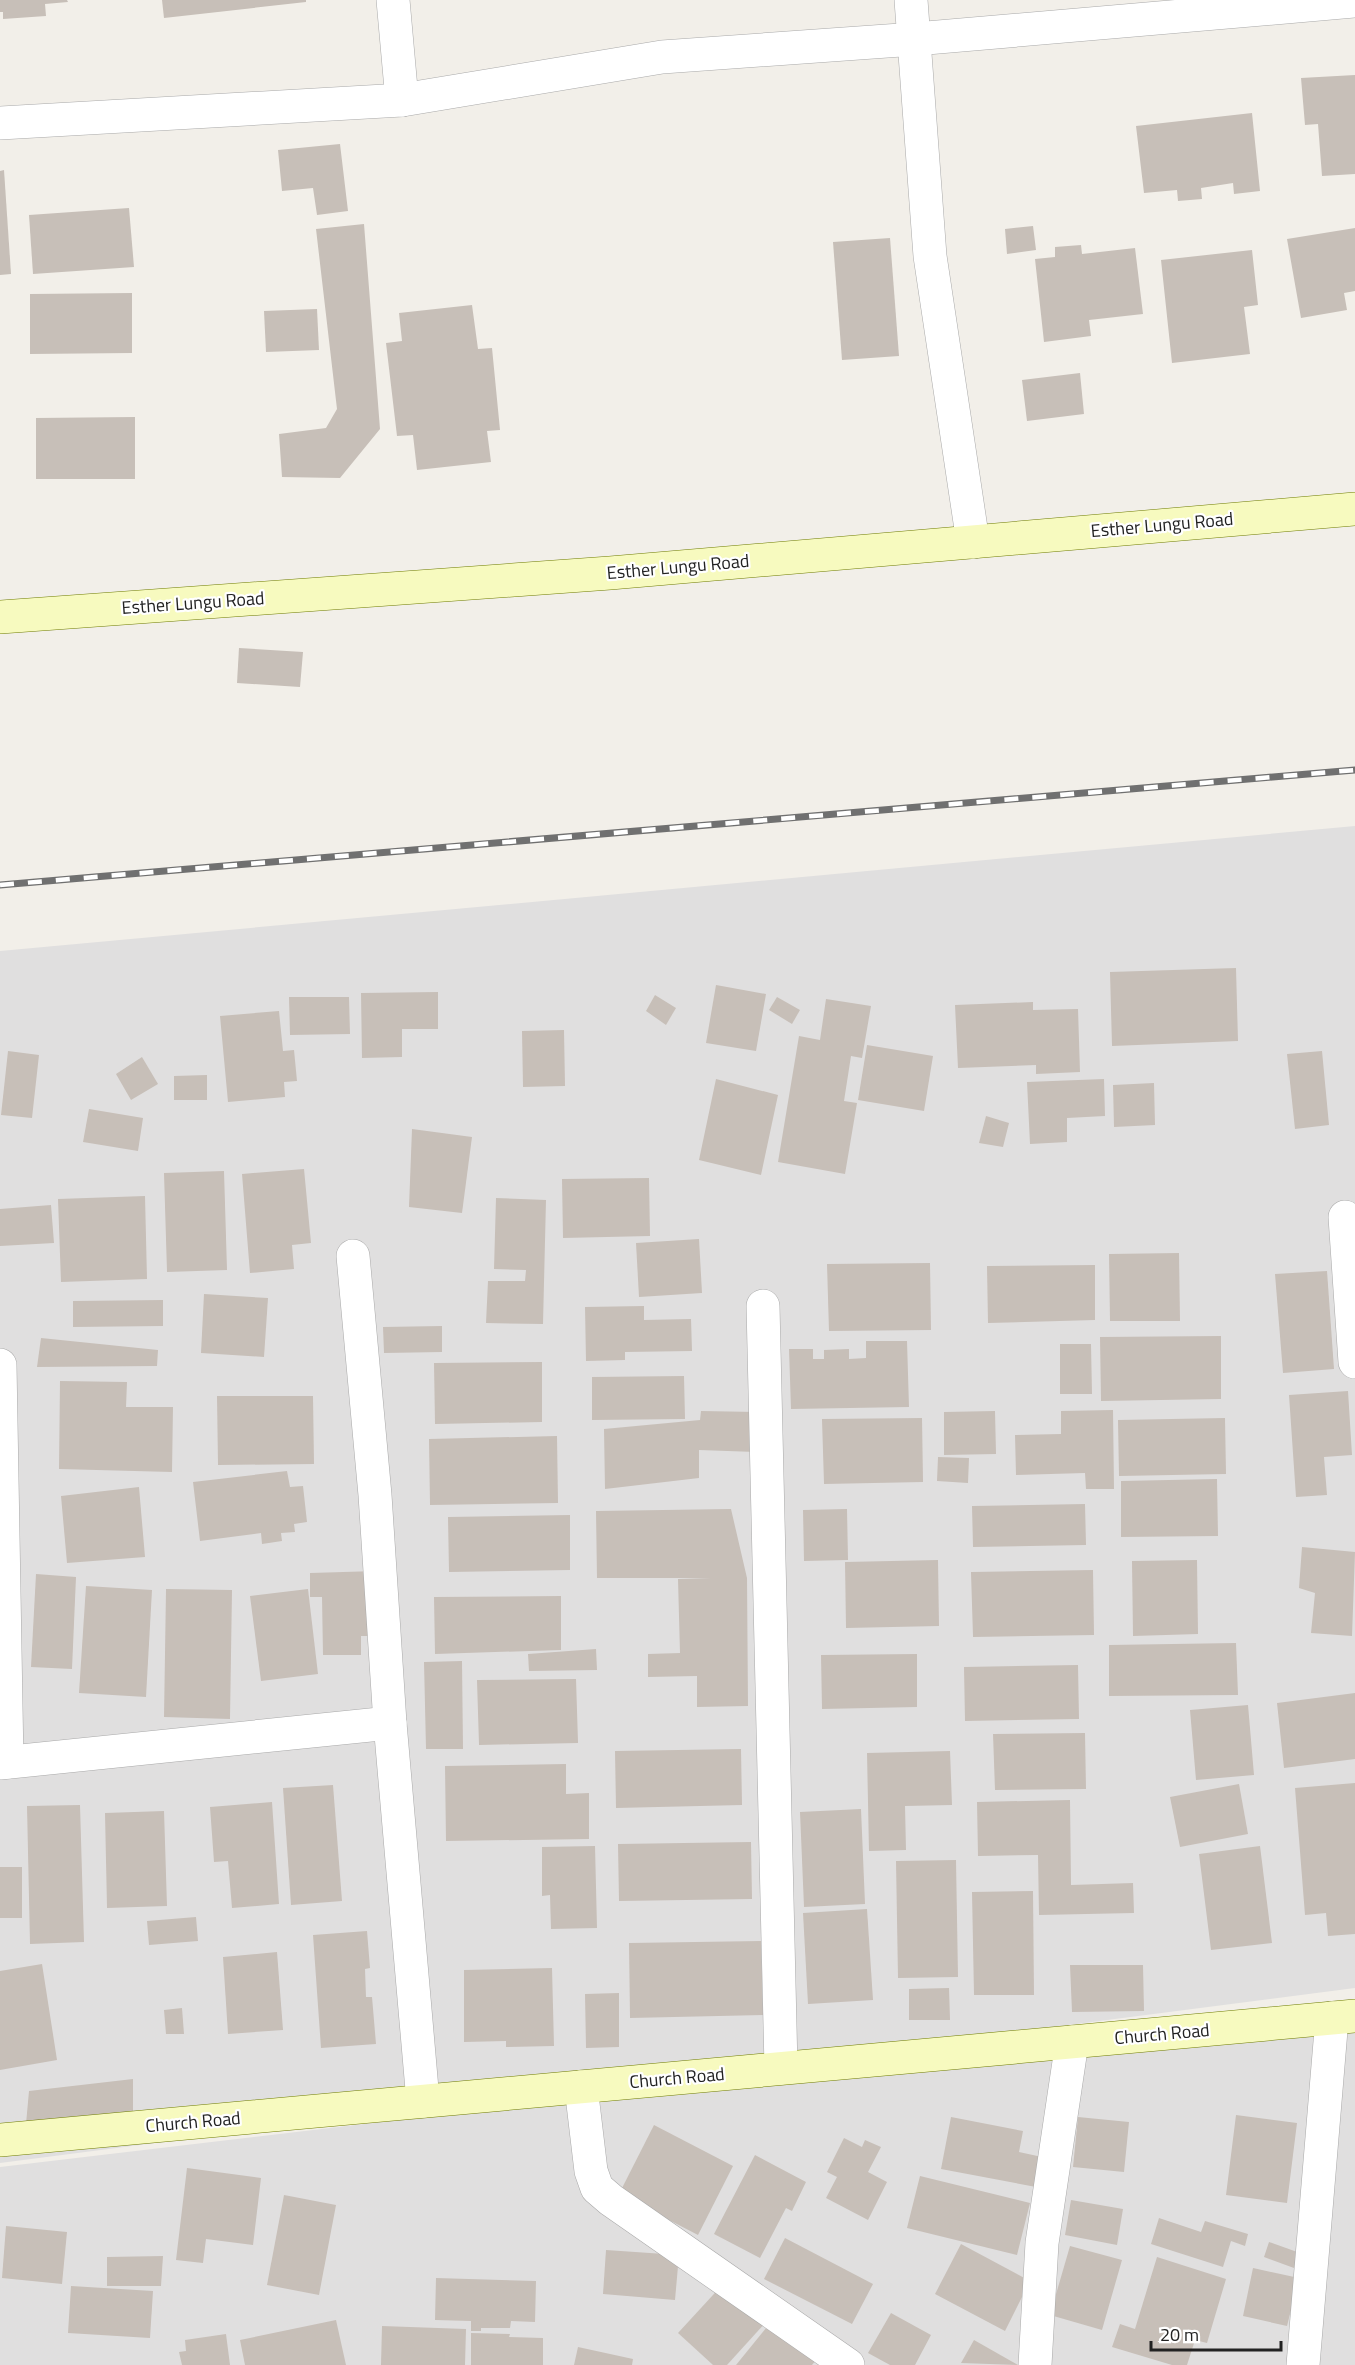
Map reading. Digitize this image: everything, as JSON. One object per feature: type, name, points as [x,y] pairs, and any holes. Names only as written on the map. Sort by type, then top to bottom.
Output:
[{"type":"street","points":[[393,0],[402,100]]},
{"type":"street","points":[[911,0],[930,256],[973,542]]},
{"type":"street","points":[[0,123],[402,100],[662,57],[915,39],[1355,1]]},
{"type":"street","name":"Esther Lungu Road","points":[[0,617],[610,573],[1355,508]]},
{"type":"street","points":[[1346,1216],[1355,1362]]},
{"type":"street","points":[[353,1256],[375,1495],[390,1723],[423,2101]]},
{"type":"street","points":[[763,1306],[781,2068]]},
{"type":"street","points":[[0,1365],[4,1763],[390,1723]]},
{"type":"street","points":[[1303,2365],[1344,2017]]},
{"type":"street","name":"Church Road","points":[[0,2140],[1344,2017]]},
{"type":"street","points":[[1035,2365],[1042,2243],[1072,2042]]},
{"type":"street","points":[[581,2086],[591,2171],[597,2188],[848,2365]]},
{"type":"shaded area","points":[[1355,826],[1355,1988],[0,2163],[0,951]]},
{"type":"shaded area","points":[[1355,2007],[1355,2365],[0,2365],[0,2167]]},
{"type":"building","points":[[0,0],[67,0],[68,2],[45,4],[46,16],[3,19],[3,12],[0,12]]},
{"type":"building","points":[[162,0],[306,0],[306,2],[164,18]]},
{"type":"building","points":[[1355,75],[1355,174],[1322,176],[1318,124],[1305,125],[1301,78]]},
{"type":"building","points":[[1252,113],[1260,191],[1234,194],[1233,183],[1201,188],[1202,199],[1178,201],[1177,190],[1144,193],[1136,126]]},
{"type":"building","points":[[340,144],[348,211],[317,215],[313,188],[282,191],[278,150]]},
{"type":"building","points":[[4,170],[11,274],[0,275],[0,171]]},
{"type":"building","points":[[129,208],[134,267],[33,274],[29,215]]},
{"type":"building","points":[[364,224],[380,429],[340,478],[282,477],[279,434],[326,428],[337,409],[316,229]]},
{"type":"building","points":[[1033,226],[1036,250],[1007,254],[1005,229]]},
{"type":"building","points":[[1355,228],[1355,291],[1344,293],[1347,310],[1301,318],[1287,239]]},
{"type":"building","points":[[890,238],[899,356],[842,360],[833,242]]},
{"type":"building","points":[[1081,245],[1082,254],[1135,248],[1143,314],[1089,320],[1091,336],[1044,342],[1035,259],[1055,257],[1055,247]]},
{"type":"building","points":[[1252,250],[1258,305],[1244,307],[1250,354],[1172,363],[1161,260]]},
{"type":"building","points":[[132,293],[132,353],[30,354],[30,294]]},
{"type":"building","points":[[472,305],[478,349],[492,348],[500,430],[487,431],[491,462],[417,470],[413,435],[397,436],[386,343],[402,341],[399,313]]},
{"type":"building","points":[[317,309],[319,350],[266,352],[264,311]]},
{"type":"building","points":[[1080,373],[1084,414],[1027,421],[1022,380]]},
{"type":"building","points":[[135,417],[135,479],[36,479],[36,418]]},
{"type":"building","points":[[239,648],[303,652],[300,687],[237,683]]},
{"type":"building","points":[[1236,968],[1238,1041],[1112,1046],[1110,972]]},
{"type":"building","points":[[716,985],[766,994],[756,1051],[706,1043]]},
{"type":"building","points":[[438,992],[438,1029],[402,1029],[402,1057],[362,1058],[361,993]]},
{"type":"building","points":[[655,995],[676,1008],[666,1025],[646,1011]]},
{"type":"building","points":[[289,997],[349,997],[350,1034],[290,1035]]},
{"type":"building","points":[[777,997],[800,1010],[792,1024],[769,1010]]},
{"type":"building","points":[[826,999],[871,1006],[862,1058],[851,1056],[844,1101],[857,1103],[845,1174],[778,1162],[799,1036],[820,1040]]},
{"type":"building","points":[[1033,1002],[1033,1010],[1078,1009],[1080,1072],[1036,1074],[1036,1065],[958,1068],[955,1005]]},
{"type":"building","points":[[279,1011],[283,1051],[294,1050],[297,1081],[284,1082],[285,1097],[228,1102],[220,1016]]},
{"type":"building","points":[[564,1030],[565,1086],[523,1087],[522,1031]]},
{"type":"building","points":[[867,1045],[933,1056],[924,1111],[858,1100]]},
{"type":"building","points":[[8,1051],[39,1055],[32,1118],[1,1115]]},
{"type":"building","points":[[1322,1051],[1329,1125],[1295,1129],[1287,1054]]},
{"type":"building","points":[[142,1057],[158,1084],[131,1100],[116,1074]]},
{"type":"building","points":[[207,1075],[207,1100],[174,1100],[174,1076]]},
{"type":"building","points":[[716,1079],[778,1095],[761,1175],[699,1160]]},
{"type":"building","points":[[1104,1079],[1105,1116],[1067,1118],[1067,1142],[1030,1144],[1027,1082]]},
{"type":"building","points":[[1154,1083],[1155,1125],[1114,1127],[1113,1085]]},
{"type":"building","points":[[89,1109],[143,1118],[138,1151],[83,1142]]},
{"type":"building","points":[[986,1116],[1009,1123],[1003,1147],[979,1143]]},
{"type":"building","points":[[412,1129],[472,1137],[462,1213],[409,1207]]},
{"type":"building","points":[[304,1169],[311,1243],[292,1245],[294,1269],[250,1273],[242,1174]]},
{"type":"building","points":[[224,1171],[227,1270],[167,1272],[164,1173]]},
{"type":"building","points":[[649,1178],[650,1236],[563,1238],[562,1179]]},
{"type":"building","points":[[145,1196],[147,1279],[61,1282],[58,1199]]},
{"type":"building","points":[[496,1198],[546,1200],[543,1324],[486,1323],[488,1281],[525,1281],[526,1270],[494,1269]]},
{"type":"building","points":[[51,1205],[54,1243],[0,1246],[0,1209]]},
{"type":"building","points":[[699,1239],[702,1293],[639,1297],[636,1243]]},
{"type":"building","points":[[1179,1253],[1180,1321],[1110,1321],[1109,1254]]},
{"type":"building","points":[[930,1263],[931,1330],[829,1331],[827,1264]]},
{"type":"building","points":[[1095,1265],[1095,1320],[988,1323],[987,1266]]},
{"type":"building","points":[[1327,1271],[1334,1369],[1283,1373],[1275,1274]]},
{"type":"building","points":[[204,1294],[268,1298],[264,1357],[201,1353]]},
{"type":"building","points":[[163,1300],[163,1326],[73,1327],[73,1301]]},
{"type":"building","points":[[644,1306],[644,1320],[691,1319],[692,1351],[625,1352],[625,1360],[586,1361],[585,1307]]},
{"type":"building","points":[[442,1326],[442,1352],[384,1353],[383,1327]]},
{"type":"building","points":[[1221,1336],[1221,1399],[1101,1401],[1100,1337]]},
{"type":"building","points":[[41,1338],[158,1350],[157,1366],[37,1367]]},
{"type":"building","points":[[866,1341],[907,1341],[909,1407],[791,1409],[789,1349],[813,1349],[813,1359],[824,1359],[824,1350],[849,1349],[849,1359],[866,1358]]},
{"type":"building","points":[[1060,1344],[1091,1344],[1092,1394],[1060,1394]]},
{"type":"building","points":[[542,1362],[542,1422],[435,1424],[434,1363]]},
{"type":"building","points":[[684,1376],[685,1419],[592,1420],[592,1377]]},
{"type":"building","points":[[60,1381],[127,1382],[126,1407],[173,1407],[172,1472],[59,1469]]},
{"type":"building","points":[[1348,1391],[1352,1455],[1324,1457],[1327,1495],[1296,1497],[1289,1395]]},
{"type":"building","points":[[217,1396],[313,1396],[314,1464],[218,1465]]},
{"type":"building","points":[[1113,1410],[1114,1489],[1086,1489],[1085,1473],[1016,1475],[1015,1435],[1061,1434],[1061,1411]]},
{"type":"building","points":[[701,1411],[757,1412],[756,1452],[699,1450],[699,1478],[605,1489],[604,1429],[700,1420]]},
{"type":"building","points":[[995,1411],[996,1454],[944,1455],[944,1412]]},
{"type":"building","points":[[922,1418],[923,1482],[824,1484],[822,1419]]},
{"type":"building","points":[[1225,1418],[1226,1474],[1119,1476],[1118,1420]]},
{"type":"building","points":[[557,1436],[558,1503],[430,1505],[429,1439]]},
{"type":"building","points":[[938,1457],[969,1458],[968,1483],[937,1481]]},
{"type":"building","points":[[287,1471],[290,1487],[303,1486],[307,1522],[294,1524],[295,1532],[281,1533],[282,1541],[262,1544],[261,1533],[200,1541],[193,1482]]},
{"type":"building","points":[[1217,1479],[1218,1536],[1121,1537],[1121,1481]]},
{"type":"building","points":[[139,1487],[145,1557],[67,1563],[61,1496]]},
{"type":"building","points":[[1085,1504],[1086,1545],[973,1547],[972,1506]]},
{"type":"building","points":[[731,1509],[747,1578],[748,1706],[697,1707],[697,1676],[648,1677],[648,1654],[680,1653],[678,1579],[711,1578],[597,1578],[596,1511]]},
{"type":"building","points":[[847,1509],[848,1560],[804,1561],[803,1510]]},
{"type":"building","points":[[570,1515],[570,1570],[449,1572],[448,1517]]},
{"type":"building","points":[[1302,1547],[1355,1552],[1352,1636],[1311,1633],[1315,1593],[1299,1588]]},
{"type":"building","points":[[938,1560],[939,1626],[846,1628],[845,1562]]},
{"type":"building","points":[[1197,1560],[1198,1634],[1133,1636],[1132,1561]]},
{"type":"building","points":[[1093,1570],[1094,1635],[973,1637],[971,1572]]},
{"type":"building","points":[[377,1571],[378,1636],[361,1636],[361,1655],[323,1655],[322,1597],[310,1597],[310,1573]]},
{"type":"building","points":[[36,1574],[76,1577],[72,1669],[31,1667]]},
{"type":"building","points":[[86,1586],[152,1590],[146,1697],[79,1693]]},
{"type":"building","points":[[166,1589],[232,1590],[230,1719],[164,1717]]},
{"type":"building","points":[[308,1589],[318,1674],[261,1681],[250,1596]]},
{"type":"building","points":[[561,1596],[561,1650],[435,1654],[434,1597]]},
{"type":"building","points":[[1236,1643],[1238,1695],[1109,1696],[1109,1645]]},
{"type":"building","points":[[596,1649],[597,1670],[529,1671],[528,1654]]},
{"type":"building","points":[[917,1654],[917,1707],[822,1709],[821,1655]]},
{"type":"building","points":[[462,1661],[463,1749],[426,1749],[424,1662]]},
{"type":"building","points":[[1078,1665],[1079,1719],[965,1721],[964,1667]]},
{"type":"building","points":[[576,1679],[578,1743],[479,1745],[477,1680]]},
{"type":"building","points":[[1355,1693],[1355,1759],[1284,1768],[1277,1703]]},
{"type":"building","points":[[1248,1705],[1254,1775],[1196,1780],[1190,1710]]},
{"type":"building","points":[[1085,1733],[1086,1789],[995,1790],[993,1734]]},
{"type":"building","points":[[741,1749],[742,1805],[616,1808],[615,1751]]},
{"type":"building","points":[[950,1751],[952,1805],[905,1806],[906,1850],[869,1851],[867,1753]]},
{"type":"building","points":[[566,1764],[566,1794],[589,1793],[589,1839],[446,1841],[445,1766]]},
{"type":"building","points":[[1355,1783],[1355,1934],[1328,1936],[1326,1913],[1305,1915],[1295,1788]]},
{"type":"building","points":[[1239,1784],[1248,1834],[1180,1847],[1170,1797]]},
{"type":"building","points":[[333,1785],[342,1901],[291,1905],[283,1788]]},
{"type":"building","points":[[1070,1800],[1071,1885],[1133,1883],[1134,1913],[1039,1915],[1038,1855],[978,1856],[977,1802]]},
{"type":"building","points":[[272,1802],[279,1904],[232,1908],[228,1861],[214,1862],[210,1807]]},
{"type":"building","points":[[80,1805],[84,1942],[30,1944],[27,1806]]},
{"type":"building","points":[[861,1809],[865,1904],[804,1907],[800,1812]]},
{"type":"building","points":[[164,1811],[167,1906],[107,1908],[105,1813]]},
{"type":"building","points":[[751,1842],[752,1899],[619,1901],[618,1844]]},
{"type":"building","points":[[595,1846],[597,1928],[551,1929],[550,1895],[542,1896],[542,1847]]},
{"type":"building","points":[[1260,1846],[1272,1943],[1211,1950],[1199,1854]]},
{"type":"building","points":[[956,1860],[958,1977],[898,1978],[896,1861]]},
{"type":"building","points":[[0,1867],[22,1867],[22,1918],[0,1918]]},
{"type":"building","points":[[1033,1891],[1034,1995],[974,1995],[972,1892]]},
{"type":"building","points":[[867,1909],[873,2000],[808,2004],[803,1913]]},
{"type":"building","points":[[196,1917],[198,1941],[149,1945],[147,1921]]},
{"type":"building","points":[[367,1931],[370,1968],[365,1969],[366,1997],[372,1997],[376,2044],[321,2048],[313,1935]]},
{"type":"building","points":[[761,1941],[763,2015],[630,2018],[629,1943]]},
{"type":"building","points":[[277,1952],[283,2030],[228,2034],[223,1957]]},
{"type":"building","points":[[42,1964],[57,2060],[0,2070],[0,1971]]},
{"type":"building","points":[[1070,1965],[1143,1965],[1144,2011],[1072,2012]]},
{"type":"building","points":[[552,1968],[554,2046],[506,2047],[506,2041],[464,2042],[464,1970]]},
{"type":"building","points":[[949,1988],[950,2020],[909,2020],[909,1989]]},
{"type":"building","points":[[619,1993],[619,2047],[586,2048],[585,1994]]},
{"type":"building","points":[[182,2008],[184,2034],[166,2034],[164,2010]]},
{"type":"building","points":[[133,2079],[133,2114],[26,2124],[29,2091]]},
{"type":"building","points":[[1236,2115],[1297,2123],[1287,2203],[1226,2195]]},
{"type":"building","points":[[951,2117],[1023,2131],[1019,2152],[1042,2157],[1036,2187],[941,2169]]},
{"type":"building","points":[[1078,2117],[1129,2122],[1124,2172],[1073,2167]]},
{"type":"building","points":[[654,2125],[733,2166],[698,2235],[619,2194]]},
{"type":"building","points":[[844,2138],[862,2147],[865,2140],[881,2147],[868,2172],[887,2182],[868,2220],[826,2198],[837,2177],[827,2172]]},
{"type":"building","points":[[755,2155],[806,2182],[792,2211],[786,2208],[760,2258],[714,2234]]},
{"type":"building","points":[[187,2168],[261,2178],[253,2245],[206,2239],[203,2263],[176,2260]]},
{"type":"building","points":[[920,2176],[1030,2203],[1017,2255],[907,2228]]},
{"type":"building","points":[[284,2195],[336,2205],[319,2295],[267,2285]]},
{"type":"building","points":[[1071,2200],[1123,2209],[1117,2245],[1065,2235]]},
{"type":"building","points":[[1159,2218],[1201,2232],[1205,2221],[1248,2234],[1245,2246],[1231,2241],[1223,2267],[1151,2244]]},
{"type":"building","points":[[6,2226],[67,2232],[62,2284],[2,2278]]},
{"type":"building","points":[[785,2238],[873,2284],[852,2324],[764,2279]]},
{"type":"building","points":[[1269,2242],[1300,2253],[1294,2268],[1264,2257]]},
{"type":"building","points":[[961,2244],[1030,2281],[1005,2331],[935,2294]]},
{"type":"building","points":[[1070,2246],[1122,2260],[1102,2330],[1050,2315]]},
{"type":"building","points":[[606,2250],[679,2255],[675,2300],[603,2294]]},
{"type":"building","points":[[163,2256],[161,2286],[107,2286],[107,2257]]},
{"type":"building","points":[[1157,2257],[1226,2279],[1207,2343],[1195,2340],[1187,2365],[1172,2365],[1112,2347],[1120,2324],[1135,2329]]},
{"type":"building","points":[[1253,2268],[1299,2278],[1287,2326],[1243,2316]]},
{"type":"building","points":[[436,2278],[536,2281],[535,2322],[511,2321],[510,2328],[481,2328],[481,2331],[471,2331],[471,2321],[435,2320]]},
{"type":"building","points":[[724,2283],[766,2322],[727,2365],[713,2365],[678,2333]]},
{"type":"building","points":[[71,2286],[153,2291],[150,2338],[68,2333]]},
{"type":"building","points":[[891,2313],[931,2335],[915,2365],[890,2365],[868,2353]]},
{"type":"building","points":[[336,2320],[346,2365],[245,2365],[240,2340]]},
{"type":"building","points":[[771,2322],[816,2360],[812,2365],[736,2365]]},
{"type":"building","points":[[382,2326],[466,2329],[465,2365],[381,2365]]},
{"type":"building","points":[[471,2333],[543,2338],[543,2365],[471,2365]]},
{"type":"building","points":[[226,2334],[230,2365],[182,2365],[179,2352],[186,2351],[185,2340]]},
{"type":"building","points":[[974,2340],[1018,2365],[961,2363]]},
{"type":"building","points":[[578,2347],[633,2359],[632,2365],[574,2365]]},
{"type":"railway","points":[[0,885],[1355,770]]}]
